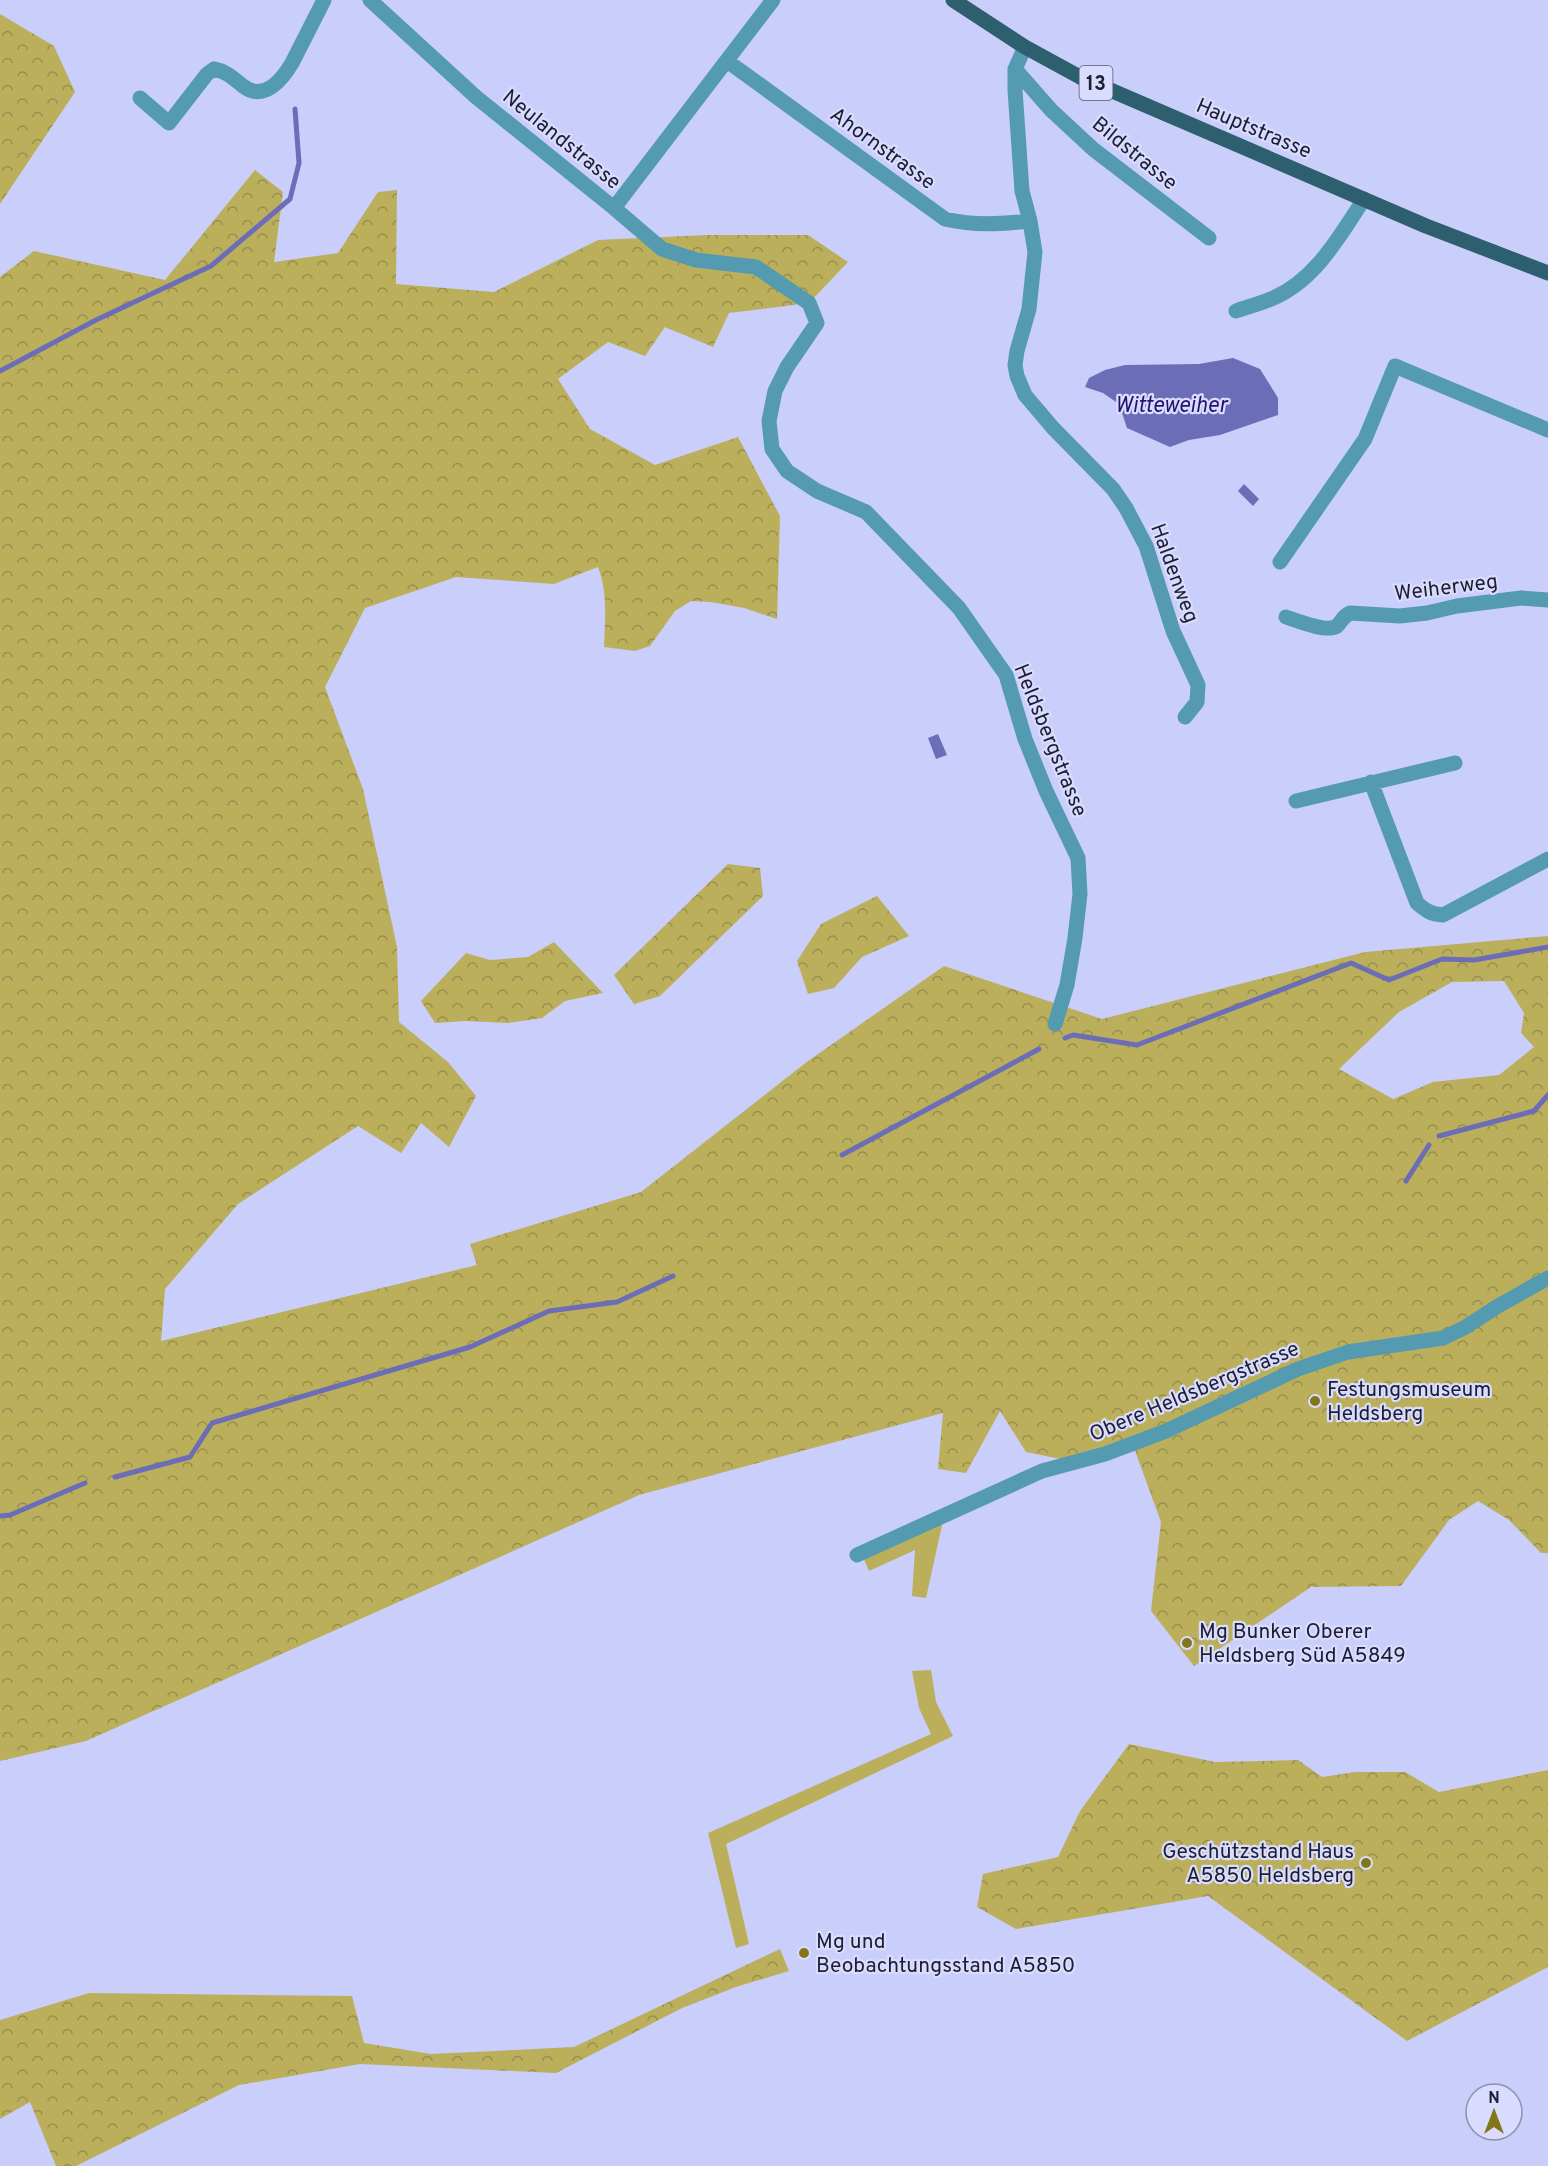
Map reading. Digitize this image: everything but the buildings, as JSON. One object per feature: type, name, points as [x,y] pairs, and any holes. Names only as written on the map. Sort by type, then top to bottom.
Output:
[{"type":"main road","name":"Hauptstrasse","points":[[953,0],[1024,47],[1080,77],[1426,226],[1548,273]]},
{"type":"street","points":[[140,98],[169,123],[207,74],[214,69],[222,70],[246,89],[257,92],[270,89],[292,63],[324,0]]},
{"type":"street","name":"Neulandstrasse","points":[[370,0],[476,97],[614,208],[773,0]]},
{"type":"street","points":[[1015,69],[1024,47]]},
{"type":"street","name":"Ahornstrasse","points":[[728,61],[945,219],[968,224],[1030,221]]},
{"type":"street","name":"Haldenweg","points":[[1015,69],[1022,191],[1035,252],[1033,284],[1015,364],[1017,376],[1025,395],[1053,428],[1113,489],[1146,546],[1173,632],[1198,685],[1197,702],[1185,717]]},
{"type":"street","name":"Bildstrasse","points":[[1015,69],[1051,111],[1093,149],[1209,238]]},
{"type":"street","points":[[1236,311],[1273,298],[1294,285],[1325,259],[1364,199]]},
{"type":"street","name":"Heldsbergstrasse","points":[[614,208],[662,249],[696,260],[756,267],[809,303],[817,323],[787,367],[775,391],[769,421],[772,449],[787,471],[817,491],[866,512],[959,608],[1006,675],[1024,739],[1078,858],[1080,894],[1075,938],[1067,985],[1055,1024]]},
{"type":"street","points":[[1280,562],[1365,439],[1395,366],[1548,430]]},
{"type":"street","name":"Weiherweg","points":[[1286,617],[1322,628],[1330,628],[1350,613],[1400,616],[1521,598],[1548,600]]},
{"type":"street","points":[[1296,801],[1455,762]]},
{"type":"street","points":[[1371,783],[1417,903],[1425,911],[1443,915],[1548,859]]},
{"type":"street","name":"Obere Heldsbergstrasse","points":[[857,1555],[1042,1471],[1105,1454],[1166,1431],[1299,1369],[1348,1352],[1443,1338],[1548,1278]]},
{"type":"green space","points":[[0,14],[54,46],[75,92],[0,204]]},
{"type":"green space","points":[[255,170],[283,192],[274,262],[338,253],[378,192],[397,190],[396,284],[494,292],[598,240],[707,235],[808,235],[848,262],[809,303],[729,313],[713,347],[665,327],[645,356],[608,342],[558,379],[590,429],[655,465],[738,437],[780,516],[777,619],[744,608],[691,601],[675,611],[650,646],[635,651],[604,647],[605,597],[598,567],[554,584],[456,577],[365,608],[325,687],[363,789],[397,947],[399,1022],[448,1062],[476,1096],[449,1147],[421,1123],[401,1153],[358,1126],[238,1204],[165,1289],[161,1341],[477,1265],[470,1244],[641,1192],[808,1061],[944,966],[1102,1019],[1365,952],[1548,936],[1548,1553],[1541,1553],[1509,1520],[1478,1501],[1449,1520],[1401,1586],[1311,1587],[1194,1666],[1151,1611],[1161,1522],[1130,1437],[1085,1464],[1026,1452],[1000,1411],[966,1473],[938,1469],[943,1413],[639,1495],[86,1741],[0,1761],[0,277],[34,251],[165,280]],"holes":[[[1504,981],[1524,1013],[1521,1033],[1534,1047],[1499,1075],[1433,1082],[1393,1099],[1339,1069],[1399,1012],[1452,982]]]},
{"type":"green space","points":[[728,864],[760,868],[763,896],[660,996],[634,1004],[614,975]]},
{"type":"green space","points":[[877,896],[909,936],[862,957],[834,988],[808,994],[797,961],[821,924]]},
{"type":"green space","points":[[554,942],[603,993],[565,1001],[542,1018],[508,1023],[466,1021],[435,1023],[421,1001],[466,953],[490,960],[528,957]]},
{"type":"green space","points":[[943,1521],[926,1598],[912,1596],[915,1550],[869,1571],[863,1557]]},
{"type":"green space","points":[[931,1670],[936,1702],[953,1736],[726,1844],[749,1944],[736,1948],[708,1833],[931,1734],[919,1708],[912,1671]]},
{"type":"green space","points":[[1129,1744],[1215,1762],[1298,1760],[1322,1777],[1355,1772],[1405,1772],[1439,1792],[1548,1770],[1548,1967],[1407,2041],[1208,1896],[1016,1929],[977,1907],[983,1874],[1058,1857],[1080,1811]]},
{"type":"green space","points":[[780,1949],[789,1971],[736,1987],[682,2008],[556,2073],[360,2064],[239,2085],[76,2166],[56,2166],[30,2102],[0,2119],[0,2020],[89,1993],[352,1996],[364,2043],[431,2054],[574,2047]]},
{"type":"water","name":"Witteweiher","points":[[1233,358],[1260,369],[1278,398],[1278,415],[1220,435],[1189,440],[1170,447],[1127,428],[1119,404],[1103,393],[1085,387],[1089,378],[1105,370],[1125,365],[1199,364]]},
{"type":"water","points":[[1244,484],[1259,499],[1253,506],[1238,491]]},
{"type":"water","points":[[938,734],[947,755],[936,759],[928,738]]},
{"type":"waterway","points":[[0,371],[96,320],[211,266],[290,199],[299,163],[295,109]]},
{"type":"waterway","points":[[1065,1038],[1073,1035],[1137,1045],[1351,963],[1389,980],[1442,959],[1474,960],[1548,947]]},
{"type":"waterway","points":[[842,1155],[1039,1049]]},
{"type":"waterway","points":[[1439,1136],[1534,1111],[1548,1095]]},
{"type":"waterway","points":[[1406,1181],[1429,1145]]},
{"type":"waterway","points":[[115,1477],[190,1457],[212,1423],[470,1347],[549,1311],[617,1302],[673,1276]]},
{"type":"waterway","points":[[0,1516],[10,1515],[85,1483]]},
{"type":"place","name":"Festungsmuseum Heldsberg","points":[[1315,1401]]},
{"type":"place","name":"Mg Bunker Oberer Heldsberg Süd A5849","points":[[1187,1643]]},
{"type":"place","name":"Geschützstand Haus A5850 Heldsberg","points":[[1366,1863]]},
{"type":"place","name":"Mg und Beobachtungsstand A5850","points":[[804,1953]]}]
